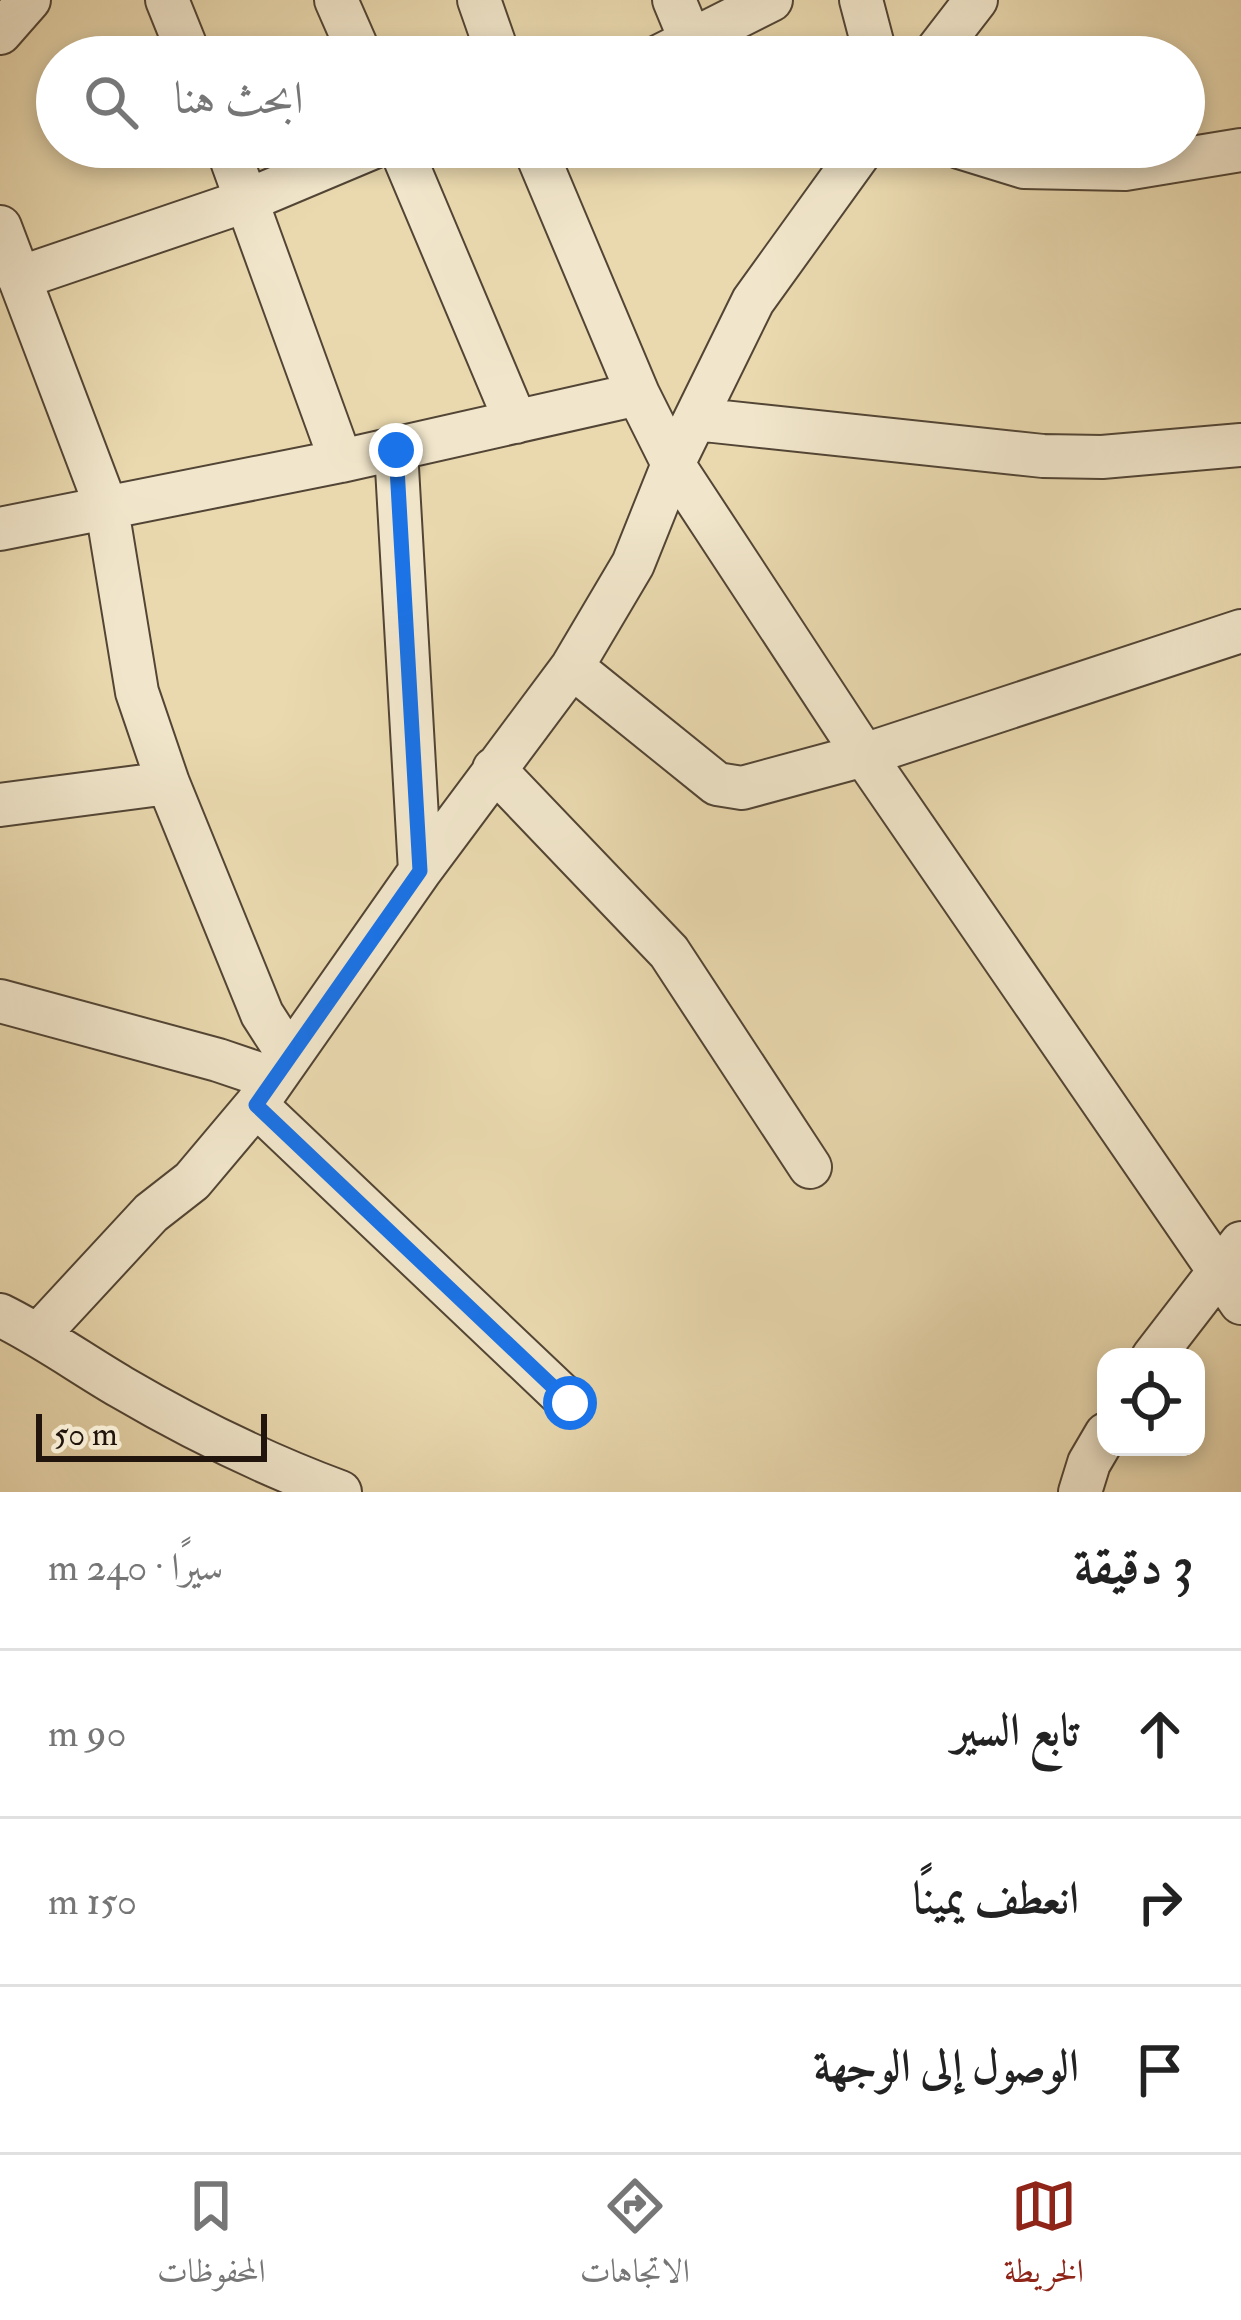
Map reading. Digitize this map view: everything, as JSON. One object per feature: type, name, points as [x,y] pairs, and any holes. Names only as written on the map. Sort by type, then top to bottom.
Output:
[{"type":"street","points":[[0,33],[29,0]]},
{"type":"street","points":[[167,0],[182,36]]},
{"type":"street","points":[[336,0],[352,36]]},
{"type":"street","points":[[479,0],[492,36]]},
{"type":"street","points":[[674,0],[674,36]]},
{"type":"street","points":[[700,36],[771,0]]},
{"type":"street","points":[[862,0],[871,36]]},
{"type":"street","points":[[948,36],[976,0]]},
{"type":"street","points":[[1205,157],[1241,151]]},
{"type":"street","points":[[235,168],[341,461]]},
{"type":"street","points":[[19,278],[248,200],[324,168]]},
{"type":"street","points":[[409,168],[516,422]]},
{"type":"street","points":[[543,168],[638,394],[673,464],[864,755],[1233,1272],[1161,1348]]},
{"type":"street","points":[[39,1334],[151,1213],[193,1180],[273,1080],[572,667],[633,564],[673,464],[753,301],[849,168]]},
{"type":"street","points":[[1075,168],[1132,168]]},
{"type":"street","points":[[0,227],[107,509],[137,692],[168,783],[262,1014],[273,1080]]},
{"type":"street","points":[[0,529],[396,450],[638,394]]},
{"type":"street","points":[[695,419],[1042,456],[1102,457],[1241,445]]},
{"type":"street","points":[[396,450],[420,871]]},
{"type":"street","points":[[572,667],[717,784],[742,788],[864,755],[1241,631]]},
{"type":"street","points":[[494,769],[669,952],[810,1167]]},
{"type":"street","points":[[0,805],[168,783]]},
{"type":"street","points":[[0,1001],[218,1060],[273,1080],[570,1403]]},
{"type":"street","points":[[0,1315],[180,1419],[273,1467],[340,1492]]},
{"type":"street","points":[[1080,1492],[1097,1449]]},
{"type":"route","points":[[396,450],[420,871],[256,1105],[570,1403]]}]
